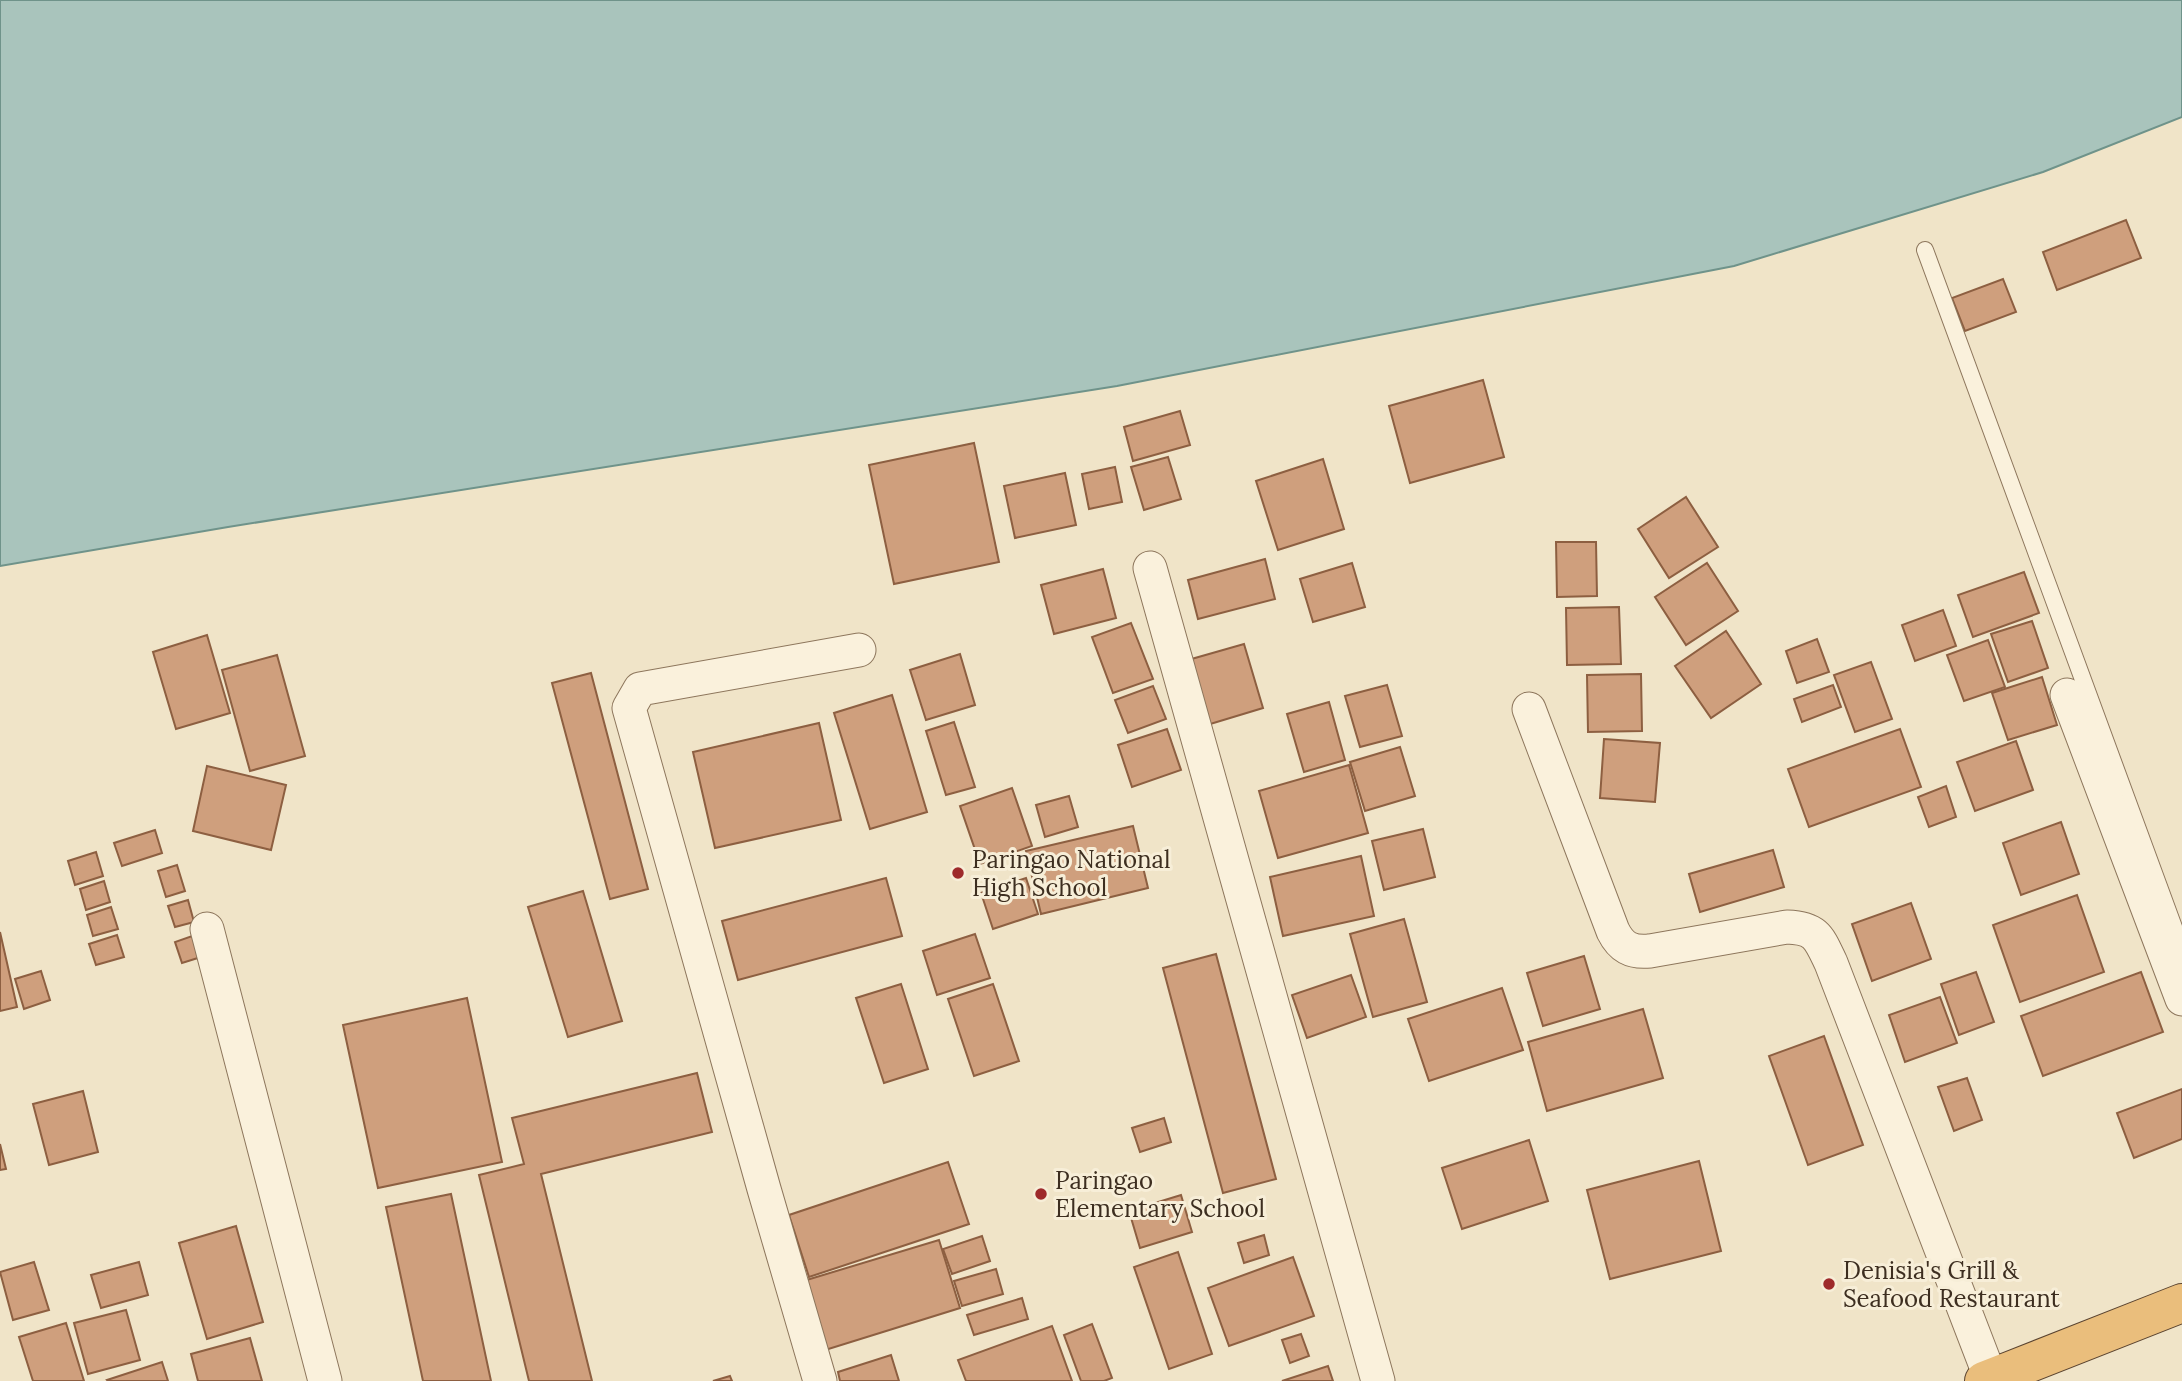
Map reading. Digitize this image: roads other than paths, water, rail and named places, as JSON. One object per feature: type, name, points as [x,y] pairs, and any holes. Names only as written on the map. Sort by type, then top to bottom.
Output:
[{"type":"highway","points":[[1989,1380],[2182,1303]]},
{"type":"street","points":[[1150,568],[1378,1381]]},
{"type":"street","points":[[820,1381],[629,708],[640,689],[859,650]]},
{"type":"street","points":[[2067,695],[2182,999]]},
{"type":"street","points":[[1529,709],[1613,931],[1623,946],[1634,951],[1650,951],[1787,927],[1805,928],[1818,936],[1836,976],[1989,1380]]},
{"type":"street","points":[[207,929],[325,1381]]},
{"type":"lane","points":[[1925,250],[2182,948]]},
{"type":"water","points":[[0,0],[2182,0],[2182,117],[2043,172],[1734,266],[1117,386],[228,527],[0,566]]},
{"type":"place","name":"Paringao National High School","points":[[958,873]]},
{"type":"place","name":"Paringao Elementary School","points":[[1041,1194]]},
{"type":"place","name":"Denisia's Grill & Seafood Restaurant","points":[[1829,1284]]}]
